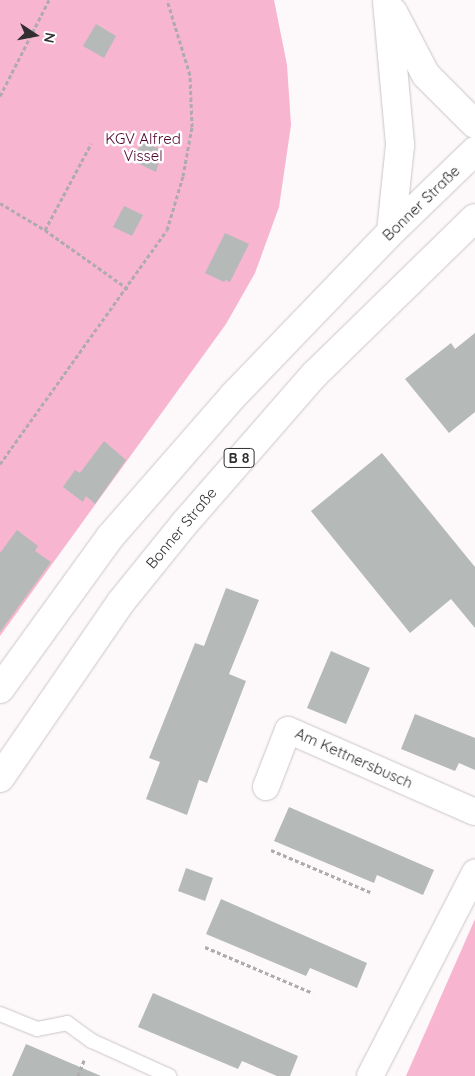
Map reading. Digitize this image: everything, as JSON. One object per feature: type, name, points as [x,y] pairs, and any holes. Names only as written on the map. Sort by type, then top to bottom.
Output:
[{"type":"highway","points":[[387,1],[426,75],[475,124]]},
{"type":"highway","points":[[387,1],[400,145],[390,232]]},
{"type":"highway","name":"Bonner Straße","points":[[0,689],[110,537],[232,396],[390,232],[475,152]]},
{"type":"highway","name":"Bonner Straße","points":[[0,778],[121,602],[184,524],[315,374],[475,218]]},
{"type":"street","name":"Am Kettnersbusch","points":[[266,786],[288,730],[475,812]]},
{"type":"street","points":[[370,1076],[475,873]]},
{"type":"lane","points":[[0,1014],[37,1029],[67,1023],[92,1041],[169,1076]]},
{"type":"path","points":[[0,96],[49,0]]},
{"type":"path","points":[[0,464],[128,289],[167,230],[183,176],[192,127],[190,75],[168,0]]},
{"type":"path","points":[[45,230],[91,144]]},
{"type":"path","points":[[0,203],[45,230],[128,289]]},
{"type":"path","points":[[271,850],[370,892]]},
{"type":"path","points":[[205,946],[313,993]]},
{"type":"green space","name":"KGV Alfred Vissel","points":[[0,0],[274,0],[287,65],[291,125],[279,207],[255,273],[226,324],[0,636]]},
{"type":"green space","points":[[475,919],[475,1076],[406,1076]]},
{"type":"building","points":[[96,24],[116,36],[104,58],[83,46]]},
{"type":"building","points":[[142,141],[162,150],[156,172],[133,161]]},
{"type":"building","points":[[124,206],[143,215],[132,236],[113,227]]},
{"type":"building","points":[[225,233],[249,244],[230,282],[226,280],[224,282],[205,273]]},
{"type":"building","points":[[475,333],[475,412],[449,433],[405,379],[451,343],[455,349]]},
{"type":"building","points":[[104,441],[126,460],[95,504],[86,496],[83,502],[63,487],[75,470],[80,473]]},
{"type":"building","points":[[382,453],[475,567],[475,628],[451,599],[410,633],[311,511]]},
{"type":"building","points":[[17,530],[38,546],[35,551],[51,562],[0,632],[0,553]]},
{"type":"building","points":[[226,588],[259,600],[229,674],[246,681],[207,783],[199,780],[187,815],[146,799],[160,762],[149,758],[195,643],[204,646]]},
{"type":"building","points":[[331,651],[370,668],[346,724],[307,708]]},
{"type":"building","points":[[415,714],[475,738],[475,770],[459,763],[455,771],[401,749]]},
{"type":"building","points":[[289,807],[434,870],[423,895],[377,875],[374,883],[274,841]]},
{"type":"building","points":[[186,868],[213,878],[205,901],[178,891]]},
{"type":"building","points":[[221,899],[367,963],[357,988],[310,968],[306,976],[206,934]]},
{"type":"building","points":[[153,993],[298,1056],[290,1076],[277,1076],[242,1061],[238,1069],[138,1027]]},
{"type":"building","points":[[26,1044],[101,1076],[12,1076]]}]
